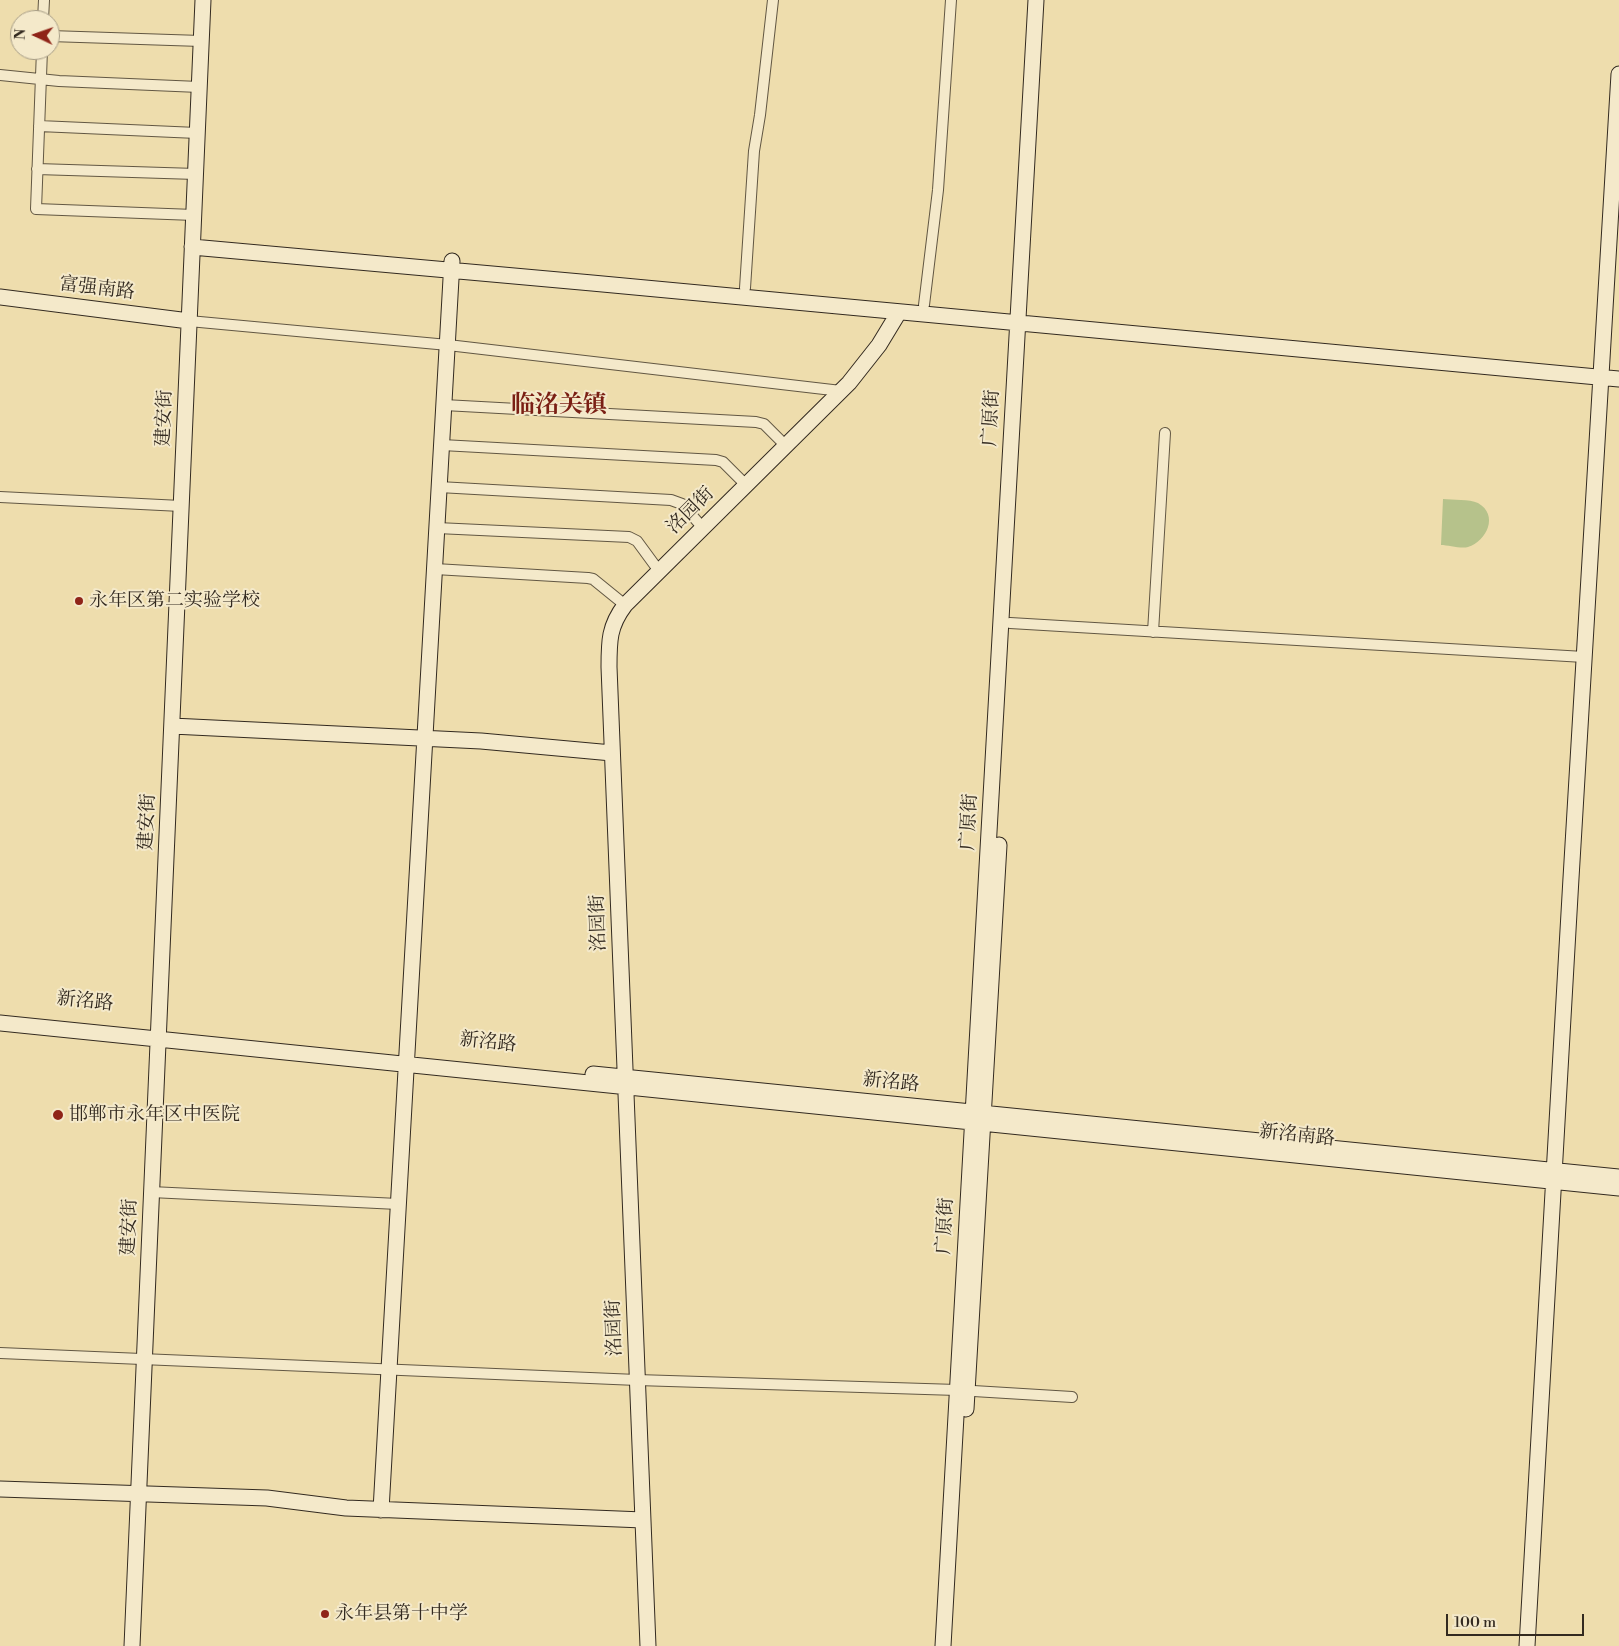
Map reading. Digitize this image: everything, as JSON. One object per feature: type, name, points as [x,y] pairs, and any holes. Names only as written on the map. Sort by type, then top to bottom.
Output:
[{"type":"street","name":"建安街","points":[[132,1646],[203,0]]},
{"type":"street","points":[[745,288],[754,151],[773,0]]},
{"type":"street","points":[[924,305],[938,190],[952,0]]},
{"type":"street","name":"广原街","points":[[978,1118],[1010,623],[1036,0]]},
{"type":"street","name":"广原街","points":[[943,1646],[962,1390],[1022,319],[1046,0]]},
{"type":"street","points":[[60,36],[201,41]]},
{"type":"street","points":[[42,60],[36,209],[194,215]]},
{"type":"street","points":[[1527,1646],[1619,74]]},
{"type":"street","points":[[0,75],[41,80],[199,87]]},
{"type":"street","points":[[39,126],[197,133]]},
{"type":"street","points":[[37,168],[196,174]]},
{"type":"street","points":[[193,243],[452,266],[745,288],[924,305],[1022,319]]},
{"type":"street","points":[[452,266],[899,312],[1022,319],[1601,373],[1619,379]]},
{"type":"street","points":[[381,1510],[452,266]]},
{"type":"street","name":"富强南路","points":[[0,297],[189,320]]},
{"type":"street","name":"洺园街","points":[[648,1646],[612,753],[609,643],[611,628],[625,605],[841,391],[879,345],[899,312]]},
{"type":"street","points":[[189,320],[448,345],[841,391]]},
{"type":"street","points":[[1601,373],[1619,370]]},
{"type":"street","points":[[444,405],[756,422],[764,424],[786,446]]},
{"type":"street","points":[[1153,632],[1164,434]]},
{"type":"street","points":[[442,445],[719,461],[723,462],[746,485]]},
{"type":"street","points":[[439,487],[671,500],[682,504],[703,528]]},
{"type":"street","points":[[0,497],[181,506]]},
{"type":"street","points":[[437,528],[629,537],[637,541],[659,571]]},
{"type":"street","points":[[435,569],[588,578],[593,579],[625,605]]},
{"type":"street","points":[[1010,623],[1584,657]]},
{"type":"street","points":[[172,726],[481,742],[612,753]]},
{"type":"street","name":"新洺路","points":[[0,1013],[158,1034],[978,1118]]},
{"type":"street","name":"新洺路","points":[[0,1023],[158,1034]]},
{"type":"street","name":"新洺南路","points":[[978,1118],[1554,1176],[1619,1188]]},
{"type":"street","name":"新洺南路","points":[[1554,1176],[1619,1177]]},
{"type":"street","points":[[152,1192],[398,1204]]},
{"type":"street","points":[[0,1353],[637,1380],[962,1390],[1072,1397]]},
{"type":"street","name":"广原街","points":[[952,1646],[962,1390]]},
{"type":"street","points":[[0,1489],[267,1498],[342,1508],[643,1520]]},
{"type":"green space","points":[[1443,499],[1466,500],[1478,503],[1484,508],[1488,514],[1488,527],[1485,534],[1475,544],[1468,547],[1441,545]]},
{"type":"place","name":"永年区第二实验学校","points":[[79,601]]},
{"type":"place","name":"邯郸市永年区中医院","points":[[58,1115]]},
{"type":"place","name":"永年县第十中学","points":[[325,1614]]},
{"type":"district","name":"临洺关镇","points":[[559,406]]}]
